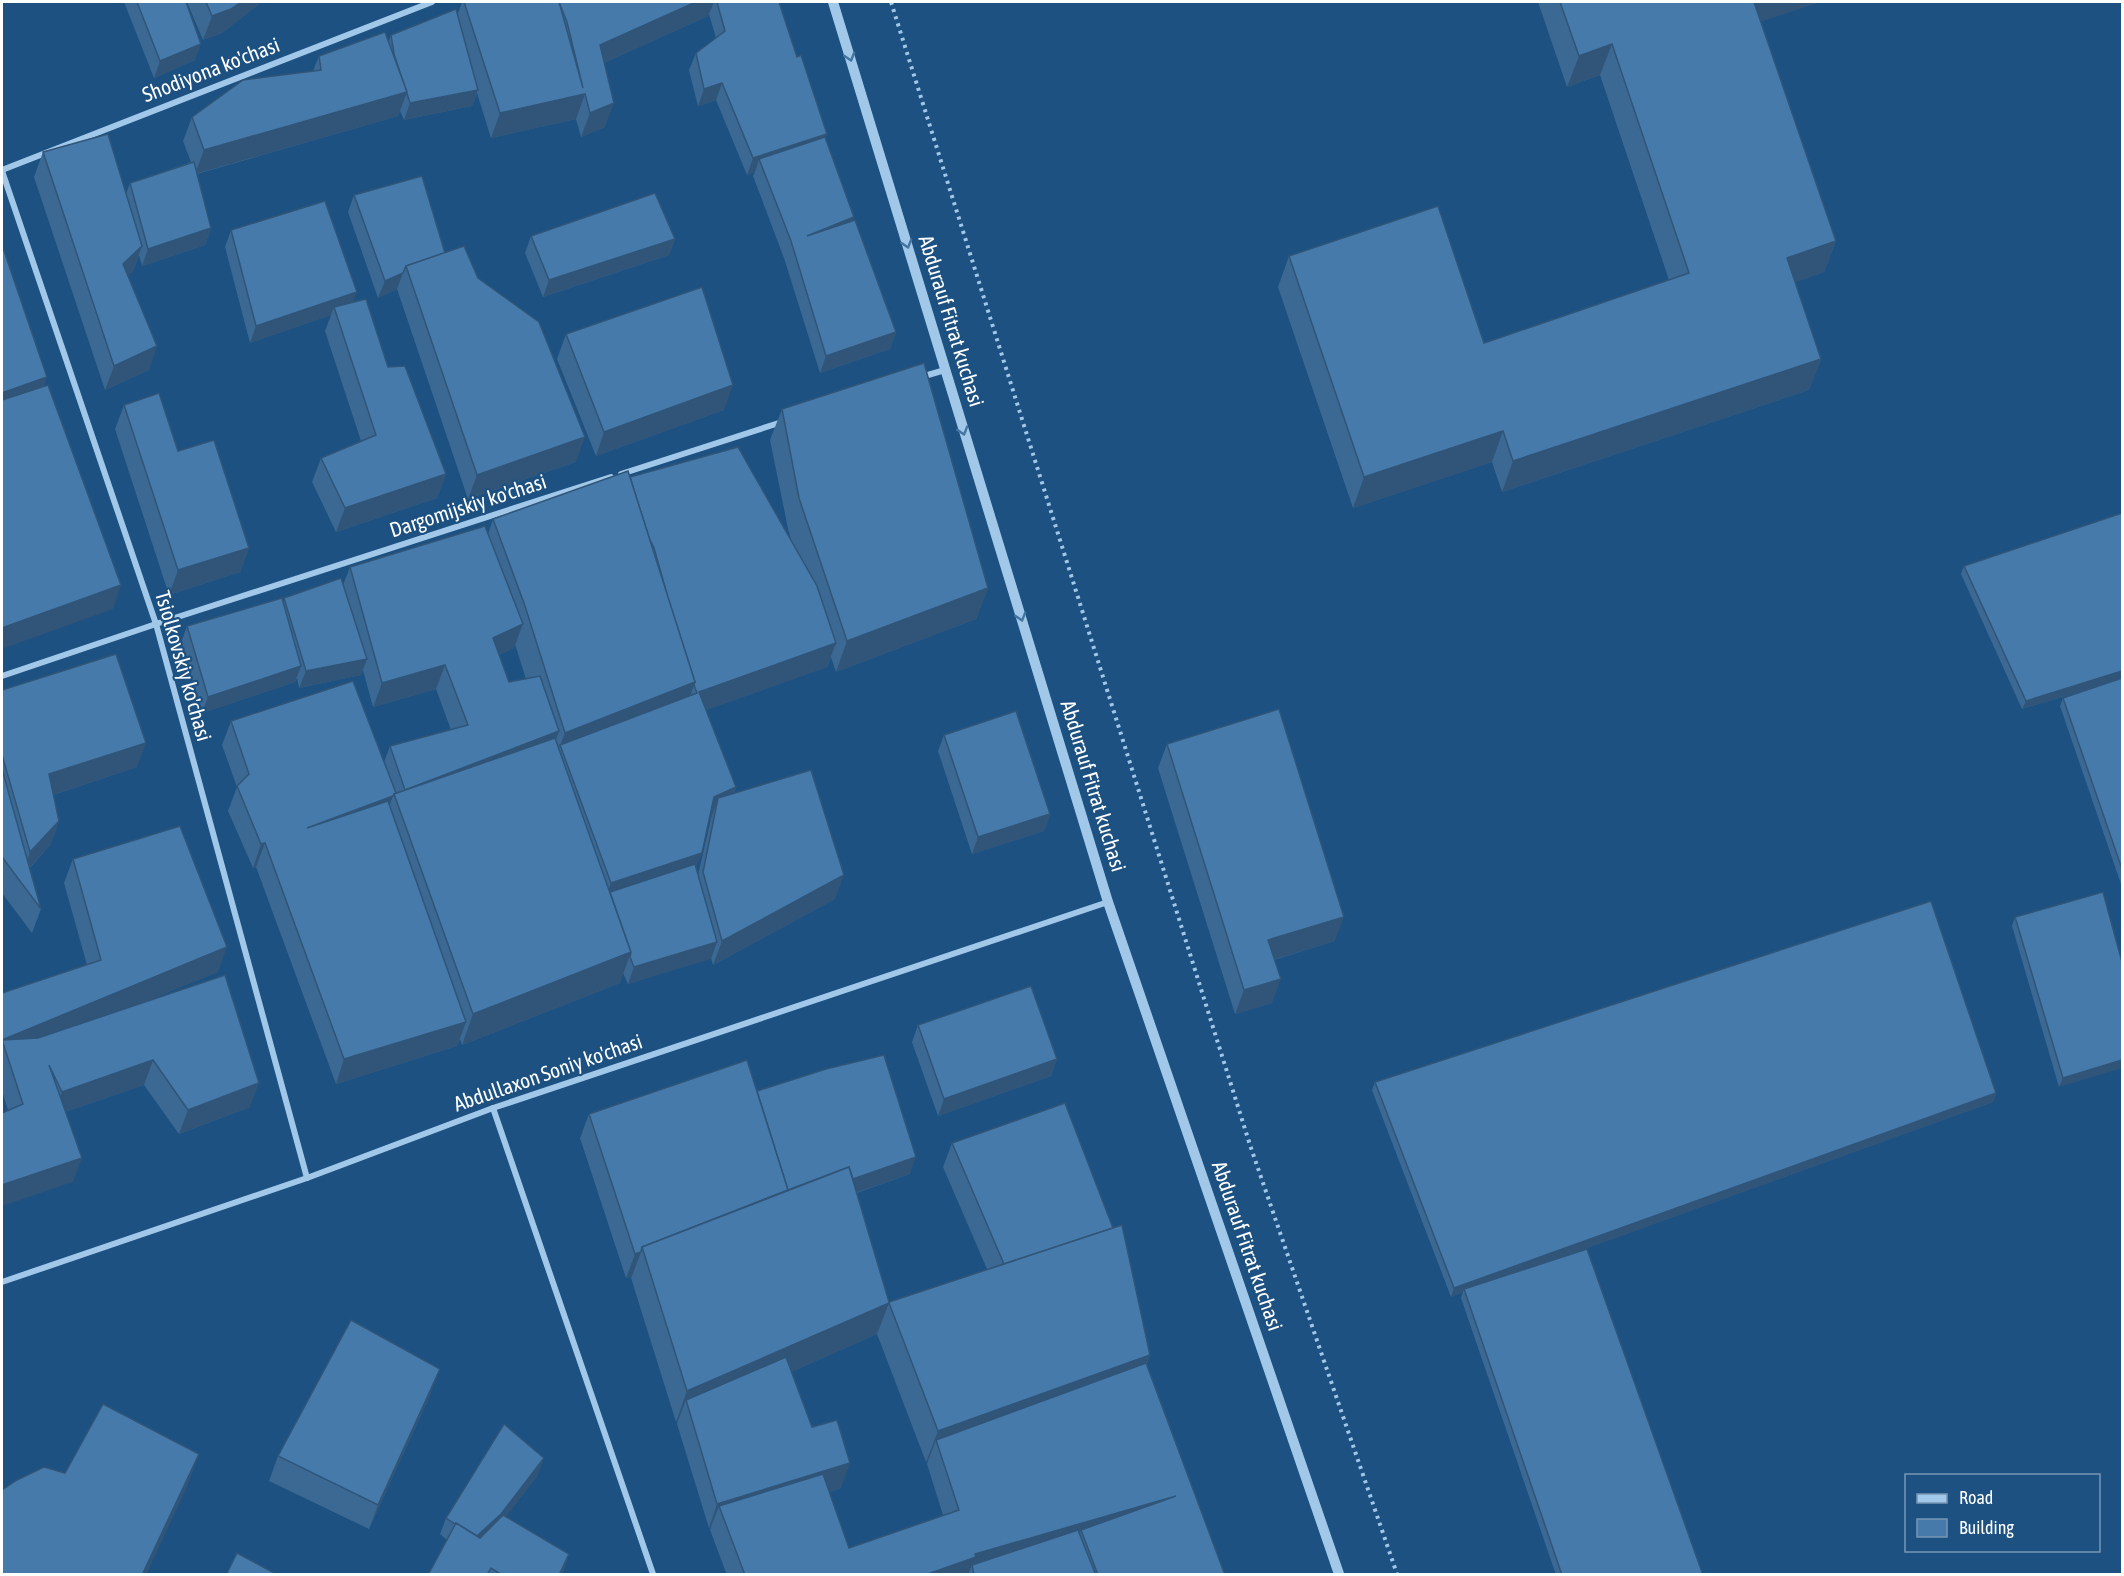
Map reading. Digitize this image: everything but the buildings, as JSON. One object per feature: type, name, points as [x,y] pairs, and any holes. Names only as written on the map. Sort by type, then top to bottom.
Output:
[{"type":"street","name":"Shodiyona ko'chasi","points":[[2,170],[432,2]]},
{"type":"street","name":"Abdurauf Fitrat kuchasi","points":[[833,2],[1108,902],[1339,1575]]},
{"type":"street","name":"Tsiolkovskiy ko'chasi","points":[[2,170],[156,624],[307,1178]]},
{"type":"street","points":[[911,381],[945,370]]},
{"type":"street","name":"Dargomijskiy ko'chasi","points":[[2,676],[787,420]]},
{"type":"street","name":"Abdullaxon Soniy ko'chasi","points":[[2,1281],[307,1178],[493,1107],[1108,902]]},
{"type":"street","points":[[493,1107],[653,1575]]},
{"type":"path","points":[[891,2],[1250,1145],[1397,1575]]}]
